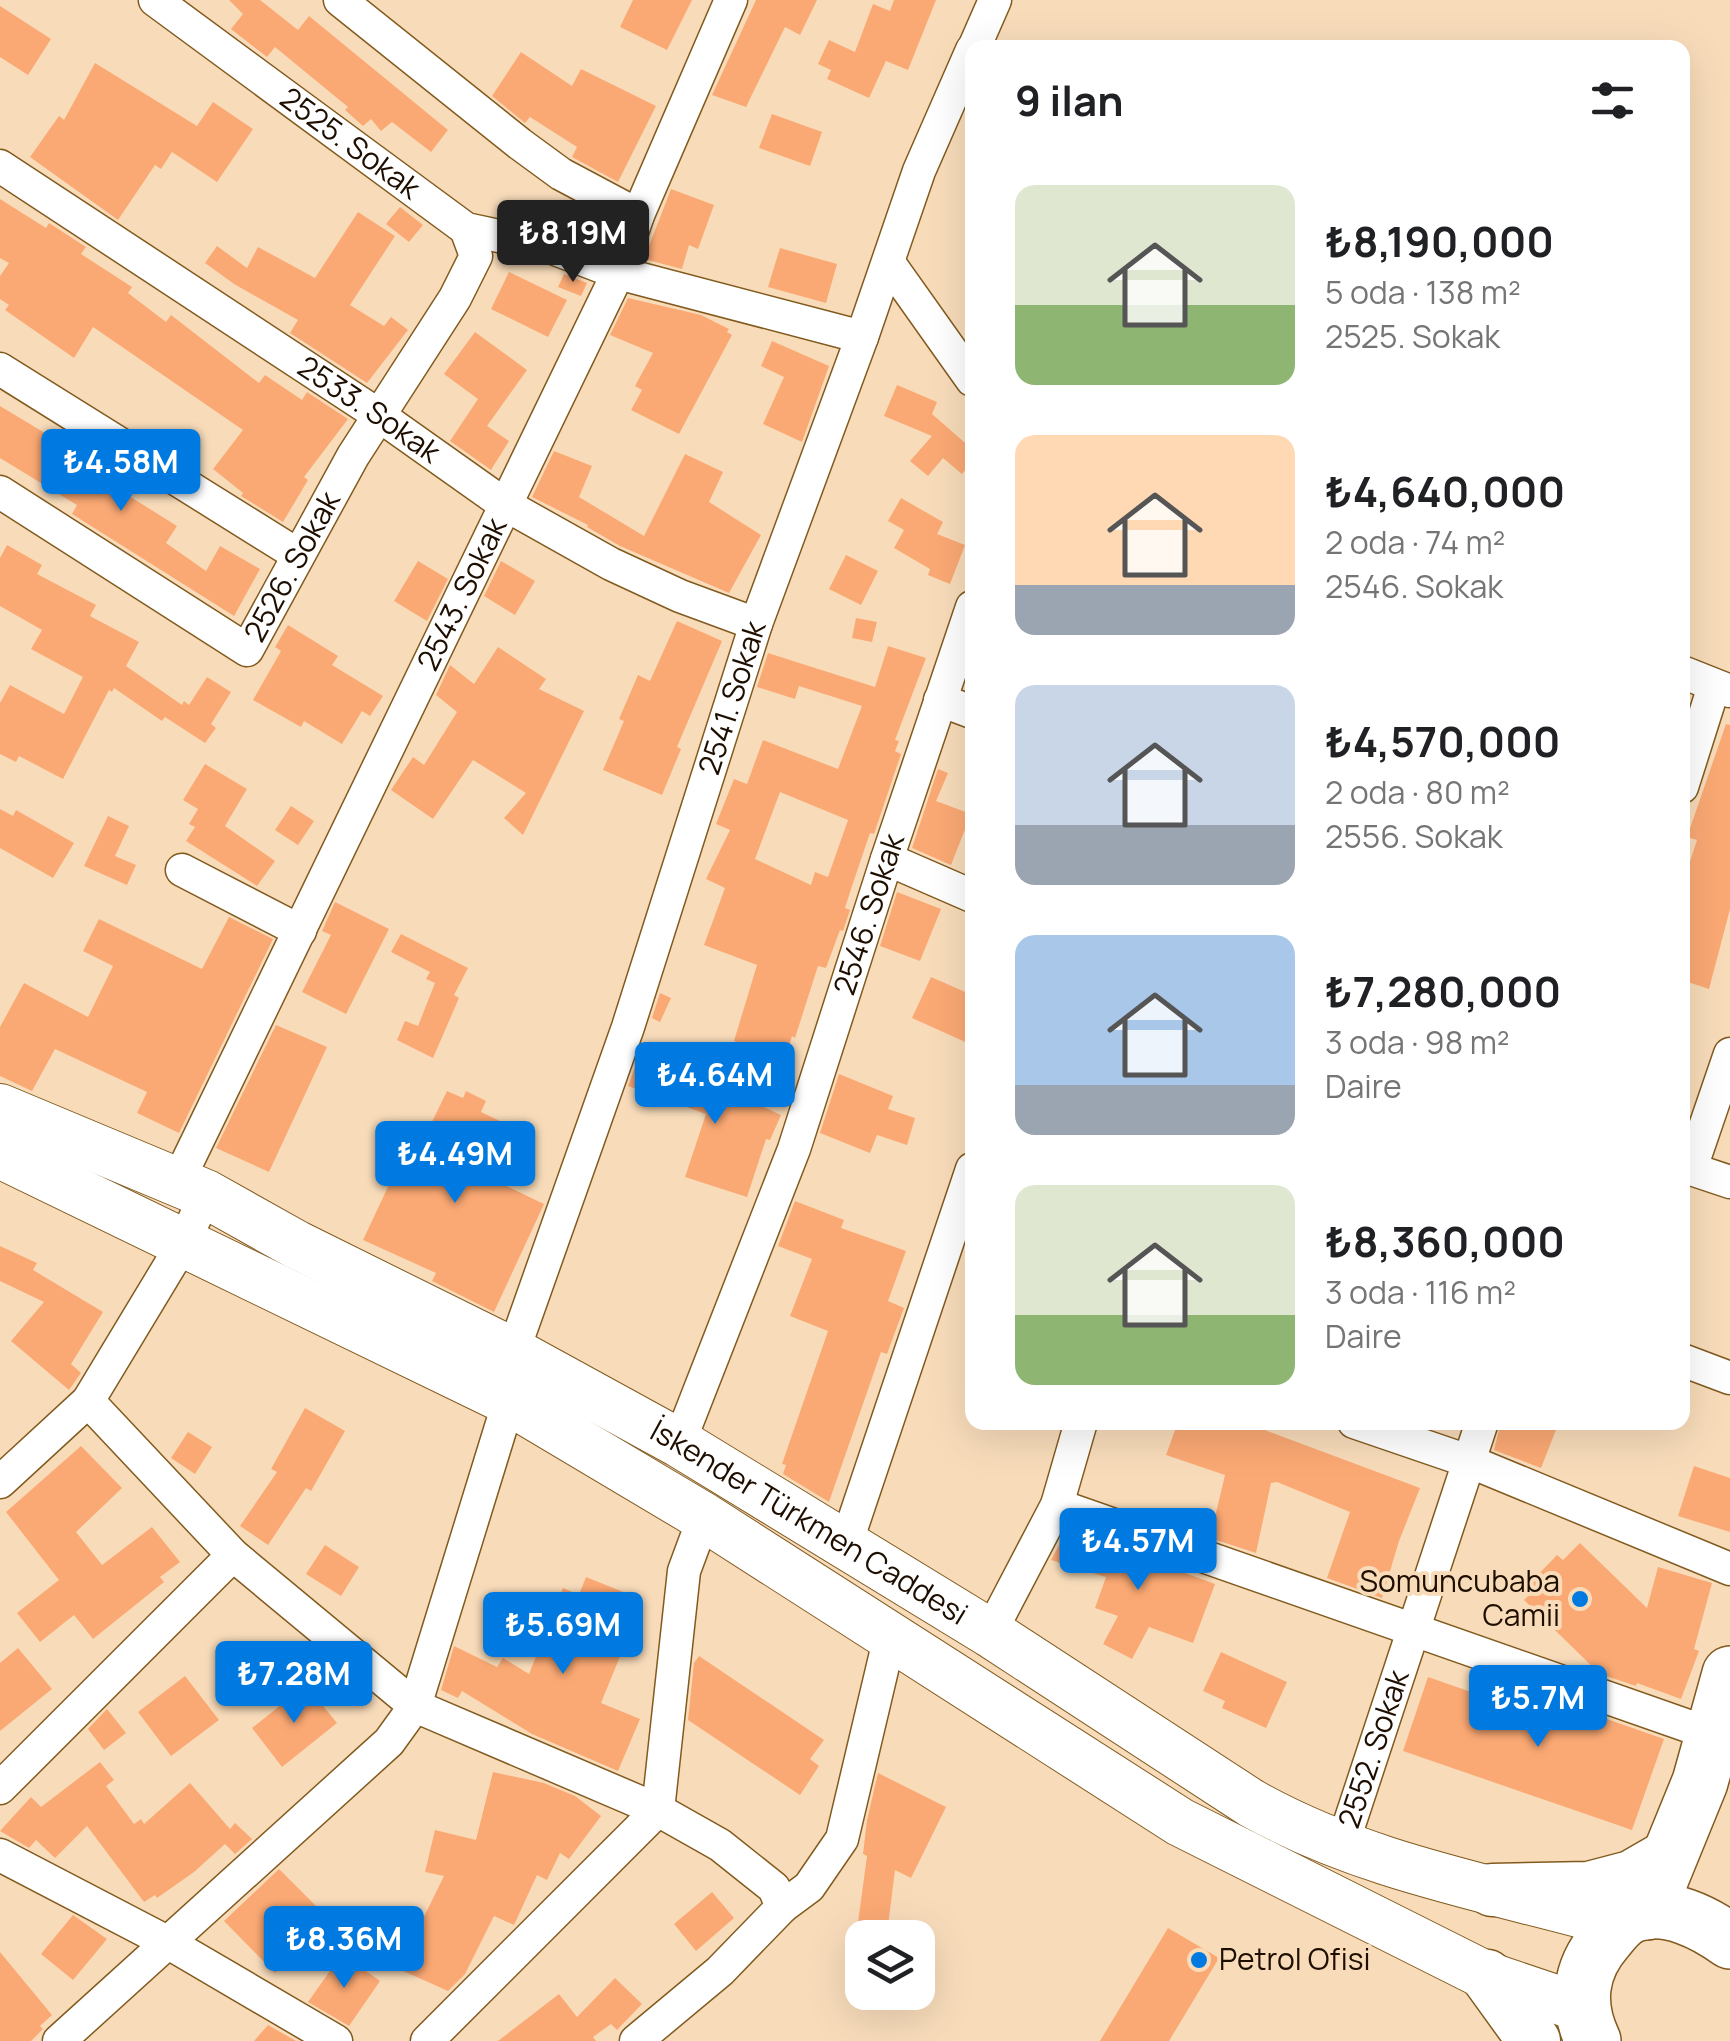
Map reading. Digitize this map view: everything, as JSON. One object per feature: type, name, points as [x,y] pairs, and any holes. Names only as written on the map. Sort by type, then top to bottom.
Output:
[{"type":"highway","points":[[1590,2032],[1582,1988],[1586,1968],[1596,1951],[1632,1918],[1671,1854],[1700,1782],[1730,1674]]},
{"type":"highway","points":[[1632,1918],[1693,1918],[1730,1941]]},
{"type":"main road","name":"İskender Türkmen Caddesi","points":[[4,1137],[192,1188],[513,1352],[679,1443],[846,1544],[1289,1825],[1342,1846],[1492,1890],[1632,1918]]},
{"type":"main road","name":"İskender Türkmen Caddesi","points":[[4,1137],[184,1242],[508,1401],[704,1517],[1180,1822],[1590,2032]]},
{"type":"main road","points":[[1492,1890],[1589,1888],[1631,1878],[1671,1854]]},
{"type":"main road","points":[[1487,1976],[1534,2041]]},
{"type":"street","name":"2525. Sokak","points":[[156,0],[466,229],[550,247],[618,273],[862,337]]},
{"type":"street","points":[[340,0],[542,160],[638,215]]},
{"type":"street","name":"2543. Sokak","points":[[0,1482],[88,1401],[184,1242],[192,1188],[300,931],[618,273],[638,215],[731,0]]},
{"type":"street","name":"2541. Sokak","points":[[977,40],[995,0]]},
{"type":"street","name":"2541. Sokak","points":[[513,1352],[628,1028],[756,624],[919,171],[965,67]]},
{"type":"street","name":"2533. Sokak","points":[[0,166],[377,414],[504,504],[612,564],[680,596],[756,624]]},
{"type":"street","name":"2526. Sokak","points":[[0,492],[248,650],[377,414],[468,273],[476,256],[466,229]]},
{"type":"street","points":[[889,262],[965,370]]},
{"type":"street","points":[[0,369],[298,556]]},
{"type":"street","name":"2546. Sokak","points":[[679,1443],[794,1150],[965,627]]},
{"type":"street","points":[[1690,675],[1722,688],[1690,766]]},
{"type":"street","points":[[940,700],[965,709]]},
{"type":"street","points":[[887,859],[965,893]]},
{"type":"street","points":[[182,870],[300,931]]},
{"type":"street","points":[[1690,1159],[1730,1054]]},
{"type":"street","points":[[1690,1168],[1730,1182]]},
{"type":"street","points":[[846,1544],[965,1190]]},
{"type":"street","points":[[1690,1363],[1730,1378]]},
{"type":"street","points":[[88,1401],[234,1555],[416,1706],[658,1810],[720,1845],[761,1877],[774,1888],[782,1907]]},
{"type":"street","points":[[59,2041],[390,1742],[416,1706],[508,1401]]},
{"type":"street","points":[[990,1633],[1056,1505],[1079,1430]]},
{"type":"street","points":[[1377,1430],[1471,1462],[1730,1569]]},
{"type":"street","name":"2552. Sokak","points":[[1342,1846],[1480,1430]]},
{"type":"street","points":[[1056,1505],[1711,1734]]},
{"type":"street","points":[[427,2041],[658,1810],[684,1571],[704,1517]]},
{"type":"street","points":[[0,1788],[234,1555]]},
{"type":"street","points":[[644,2038],[720,1970],[782,1907],[809,1887],[842,1840],[890,1636]]},
{"type":"street","points":[[0,1855],[166,1942],[336,2041]]},
{"type":"building","points":[[229,0],[260,0],[298,30],[309,16],[448,130],[431,152],[392,122],[381,131],[371,119],[363,126],[345,110],[348,107],[275,47],[267,57],[231,29],[243,14]]},
{"type":"building","points":[[633,0],[692,0],[667,50],[620,27]]},
{"type":"building","points":[[756,0],[817,0],[800,35],[785,27],[746,107],[712,95]]},
{"type":"building","points":[[894,0],[936,0],[908,70],[886,61],[869,98],[827,79],[831,70],[818,64],[829,40],[855,52],[873,4],[890,11]]},
{"type":"building","points":[[0,6],[51,39],[28,75],[0,57]]},
{"type":"building","points":[[521,52],[572,86],[581,69],[656,106],[618,182],[572,157],[577,147],[530,117],[525,123],[492,96]]},
{"type":"building","points":[[95,63],[197,126],[213,102],[253,129],[217,182],[172,152],[161,169],[155,165],[118,220],[30,157],[59,116],[64,120]]},
{"type":"building","points":[[772,114],[822,132],[810,166],[759,148]]},
{"type":"building","points":[[671,189],[714,205],[698,249],[689,245],[682,269],[644,259]]},
{"type":"building","points":[[0,199],[86,247],[81,254],[132,287],[128,293],[166,322],[171,315],[259,383],[265,375],[302,400],[307,392],[348,419],[304,477],[308,480],[283,522],[241,496],[243,493],[213,469],[243,430],[93,327],[74,358],[5,310],[9,305],[0,299],[0,276],[9,263],[0,258]]},
{"type":"building","points":[[400,207],[423,225],[409,242],[386,224]]},
{"type":"building","points":[[358,212],[395,236],[350,305],[384,326],[391,317],[408,330],[367,383],[290,333],[298,320],[205,263],[217,246],[247,268],[258,247],[315,278]]},
{"type":"building","points":[[589,216],[612,227],[604,246],[580,237]]},
{"type":"building","points":[[780,248],[837,264],[826,303],[768,287]]},
{"type":"building","points":[[509,272],[567,300],[548,337],[491,309]]},
{"type":"building","points":[[564,274],[587,283],[581,296],[558,287]]},
{"type":"building","points":[[628,298],[701,315],[729,329],[727,332],[732,335],[679,434],[631,410],[642,390],[635,386],[653,353],[610,335]]},
{"type":"building","points":[[475,332],[527,370],[487,426],[509,441],[491,470],[450,441],[478,399],[444,374]]},
{"type":"building","points":[[772,341],[829,366],[802,442],[763,424],[784,377],[761,366]]},
{"type":"building","points":[[897,385],[937,402],[932,414],[965,443],[965,470],[962,474],[943,458],[928,476],[910,461],[932,436],[884,416]]},
{"type":"building","points":[[0,406],[83,456],[78,464],[177,526],[166,543],[206,571],[220,546],[260,569],[234,616],[72,514],[77,505],[0,458]]},
{"type":"building","points":[[554,451],[592,466],[579,497],[644,536],[685,454],[723,472],[709,502],[761,535],[729,593],[620,546],[532,497]]},
{"type":"building","points":[[901,498],[943,522],[937,534],[965,545],[950,584],[928,575],[930,569],[894,548],[904,530],[888,521]]},
{"type":"building","points":[[7,545],[42,565],[37,574],[96,605],[90,616],[139,642],[126,666],[182,705],[184,701],[189,705],[207,677],[231,692],[211,724],[216,728],[205,743],[165,717],[162,721],[114,688],[109,690],[63,779],[19,756],[16,762],[0,754],[0,703],[10,685],[64,714],[83,677],[31,649],[42,630],[0,606],[0,558]]},
{"type":"building","points":[[846,555],[878,571],[861,605],[829,589]]},
{"type":"building","points":[[418,561],[448,579],[427,621],[394,601]]},
{"type":"building","points":[[501,561],[535,581],[515,615],[484,596]]},
{"type":"building","points":[[856,618],[877,622],[872,642],[852,638]]},
{"type":"building","points":[[677,621],[722,641],[677,747],[681,749],[662,795],[603,770],[638,675],[650,681]]},
{"type":"building","points":[[288,625],[338,656],[332,665],[383,696],[370,716],[362,711],[342,744],[304,721],[301,727],[253,700],[281,651],[275,647]]},
{"type":"building","points":[[888,646],[926,658],[895,740],[899,741],[895,751],[901,754],[852,886],[843,931],[840,930],[826,968],[818,966],[786,1057],[734,1041],[757,965],[704,945],[725,888],[706,879],[730,830],[716,824],[734,779],[747,784],[763,740],[838,769],[862,706],[799,686],[795,699],[757,687],[768,653],[875,687]],"holes":[[[780,792],[848,820],[828,877],[815,872],[811,885],[755,859]]]},
{"type":"building","points":[[498,647],[546,679],[539,689],[584,711],[523,835],[504,818],[526,793],[473,760],[433,819],[391,790],[413,757],[424,765],[457,712],[436,695],[450,665],[474,684]]},
{"type":"building","points":[[1726,724],[1730,725],[1730,909],[1709,989],[1690,983],[1690,861],[1697,840],[1690,838]]},
{"type":"building","points":[[205,764],[247,789],[225,826],[275,861],[257,886],[186,841],[195,827],[189,824],[198,809],[183,800]]},
{"type":"building","points":[[938,769],[948,773],[936,801],[965,812],[965,829],[951,865],[912,848]]},
{"type":"building","points":[[291,806],[314,821],[298,845],[275,830]]},
{"type":"building","points":[[0,809],[13,816],[16,810],[74,843],[53,878],[0,848]]},
{"type":"building","points":[[108,816],[129,826],[115,856],[136,865],[127,885],[84,866]]},
{"type":"building","points":[[897,892],[941,909],[920,961],[880,946]]},
{"type":"building","points":[[335,902],[389,929],[346,1014],[302,992],[331,935],[322,931]]},
{"type":"building","points":[[229,917],[273,939],[179,1133],[137,1113],[147,1092],[55,1049],[32,1091],[0,1076],[0,1027],[24,983],[88,1017],[113,966],[83,951],[99,919],[202,969]]},
{"type":"building","points":[[401,934],[468,968],[454,995],[459,998],[433,1058],[397,1040],[405,1021],[418,1026],[435,983],[426,979],[430,972],[391,952]]},
{"type":"building","points":[[931,977],[965,992],[965,1042],[912,1018]]},
{"type":"building","points":[[660,993],[671,998],[660,1022],[652,1018]]},
{"type":"building","points":[[276,1025],[327,1047],[269,1172],[216,1148]]},
{"type":"building","points":[[638,1059],[731,1092],[781,1115],[770,1140],[766,1139],[747,1197],[685,1177],[706,1114],[628,1086]]},
{"type":"building","points":[[839,1074],[893,1096],[888,1109],[915,1118],[907,1145],[877,1135],[870,1153],[820,1133]]},
{"type":"building","points":[[447,1091],[463,1098],[466,1091],[486,1101],[481,1112],[502,1122],[479,1173],[544,1204],[494,1312],[432,1281],[436,1273],[363,1240],[417,1125],[428,1130]]},
{"type":"building","points":[[795,1201],[844,1220],[841,1228],[906,1251],[888,1301],[904,1308],[887,1354],[881,1352],[829,1502],[783,1474],[786,1465],[782,1464],[828,1331],[790,1316],[812,1259],[778,1246]]},
{"type":"building","points":[[0,1246],[37,1263],[33,1270],[103,1312],[71,1364],[81,1373],[69,1390],[11,1341],[44,1302],[0,1281]]},
{"type":"building","points":[[305,1408],[345,1431],[311,1491],[306,1488],[268,1545],[240,1526],[277,1472],[271,1469]]},
{"type":"building","points":[[1175,1430],[1264,1430],[1420,1488],[1382,1598],[1327,1578],[1350,1512],[1277,1482],[1271,1483],[1256,1553],[1210,1538],[1225,1475],[1166,1455]]},
{"type":"building","points":[[1499,1430],[1556,1430],[1541,1468],[1494,1450]]},
{"type":"building","points":[[188,1432],[212,1447],[195,1474],[171,1458]]},
{"type":"building","points":[[81,1446],[122,1488],[76,1532],[102,1565],[152,1527],[180,1562],[160,1577],[164,1582],[93,1639],[74,1615],[40,1642],[17,1613],[59,1580],[6,1512]]},
{"type":"building","points":[[1694,1466],[1730,1478],[1730,1532],[1678,1516]]},
{"type":"building","points":[[1067,1530],[1215,1584],[1193,1643],[1149,1627],[1132,1659],[1103,1644],[1118,1616],[1095,1608],[1106,1577],[1051,1560]]},
{"type":"building","points":[[1580,1543],[1647,1608],[1658,1567],[1712,1583],[1694,1649],[1699,1651],[1681,1699],[1600,1674],[1524,1600],[1536,1588],[1530,1583],[1557,1555],[1563,1560]]},
{"type":"building","points":[[325,1545],[359,1567],[341,1596],[306,1574]]},
{"type":"building","points":[[586,1577],[643,1600],[601,1703],[640,1719],[618,1771],[532,1734],[462,1691],[458,1698],[441,1690],[454,1646],[497,1667],[503,1658],[529,1674],[563,1588],[579,1595]]},
{"type":"building","points":[[18,1648],[52,1689],[0,1731],[0,1663]]},
{"type":"building","points":[[1221,1652],[1287,1682],[1266,1728],[1222,1708],[1225,1701],[1203,1691]]},
{"type":"building","points":[[699,1656],[824,1740],[810,1759],[819,1766],[800,1795],[688,1720],[694,1663]]},
{"type":"building","points":[[185,1676],[219,1720],[171,1756],[138,1712]]},
{"type":"building","points":[[1428,1677],[1520,1709],[1527,1691],[1664,1739],[1632,1830],[1403,1751]]},
{"type":"building","points":[[306,1685],[337,1723],[282,1767],[252,1728]]},
{"type":"building","points":[[107,1709],[126,1733],[104,1750],[88,1729]]},
{"type":"building","points":[[100,1762],[114,1780],[106,1786],[134,1824],[141,1819],[144,1824],[190,1783],[230,1829],[235,1823],[252,1839],[235,1854],[225,1844],[194,1872],[157,1898],[155,1895],[144,1902],[87,1826],[55,1858],[36,1840],[29,1848],[0,1831],[31,1797],[41,1807]]},
{"type":"building","points":[[493,1772],[544,1783],[575,1796],[601,1816],[569,1859],[560,1853],[547,1880],[537,1875],[514,1925],[494,1916],[465,1974],[448,1991],[392,1966],[406,1934],[414,1937],[444,1876],[425,1872],[435,1830],[476,1840]]},
{"type":"building","points":[[878,1773],[946,1807],[911,1878],[895,1870],[889,1920],[858,1920],[867,1856],[863,1854]]},
{"type":"building","points":[[279,1869],[329,1919],[275,1973],[224,1921]]},
{"type":"building","points":[[712,1892],[734,1918],[696,1951],[674,1924]]},
{"type":"building","points":[[73,1915],[107,1939],[73,1980],[41,1954]]},
{"type":"building","points":[[1168,1928],[1219,1958],[1169,2041],[1100,2041]]},
{"type":"building","points":[[0,1952],[52,2015],[31,2041],[0,2041]]},
{"type":"building","points":[[342,1954],[380,1981],[349,2026],[308,2002]]},
{"type":"building","points":[[615,1978],[642,2004],[617,2030],[611,2024],[593,2037],[596,2041],[498,2041],[559,1994],[577,2017]]},
{"type":"building","points":[[268,2025],[296,2041],[254,2041]]},
{"type":"place","name":"Somuncubaba Camii","points":[[1580,1599]]},
{"type":"place","name":"Petrol Ofisi","points":[[1199,1960]]}]
